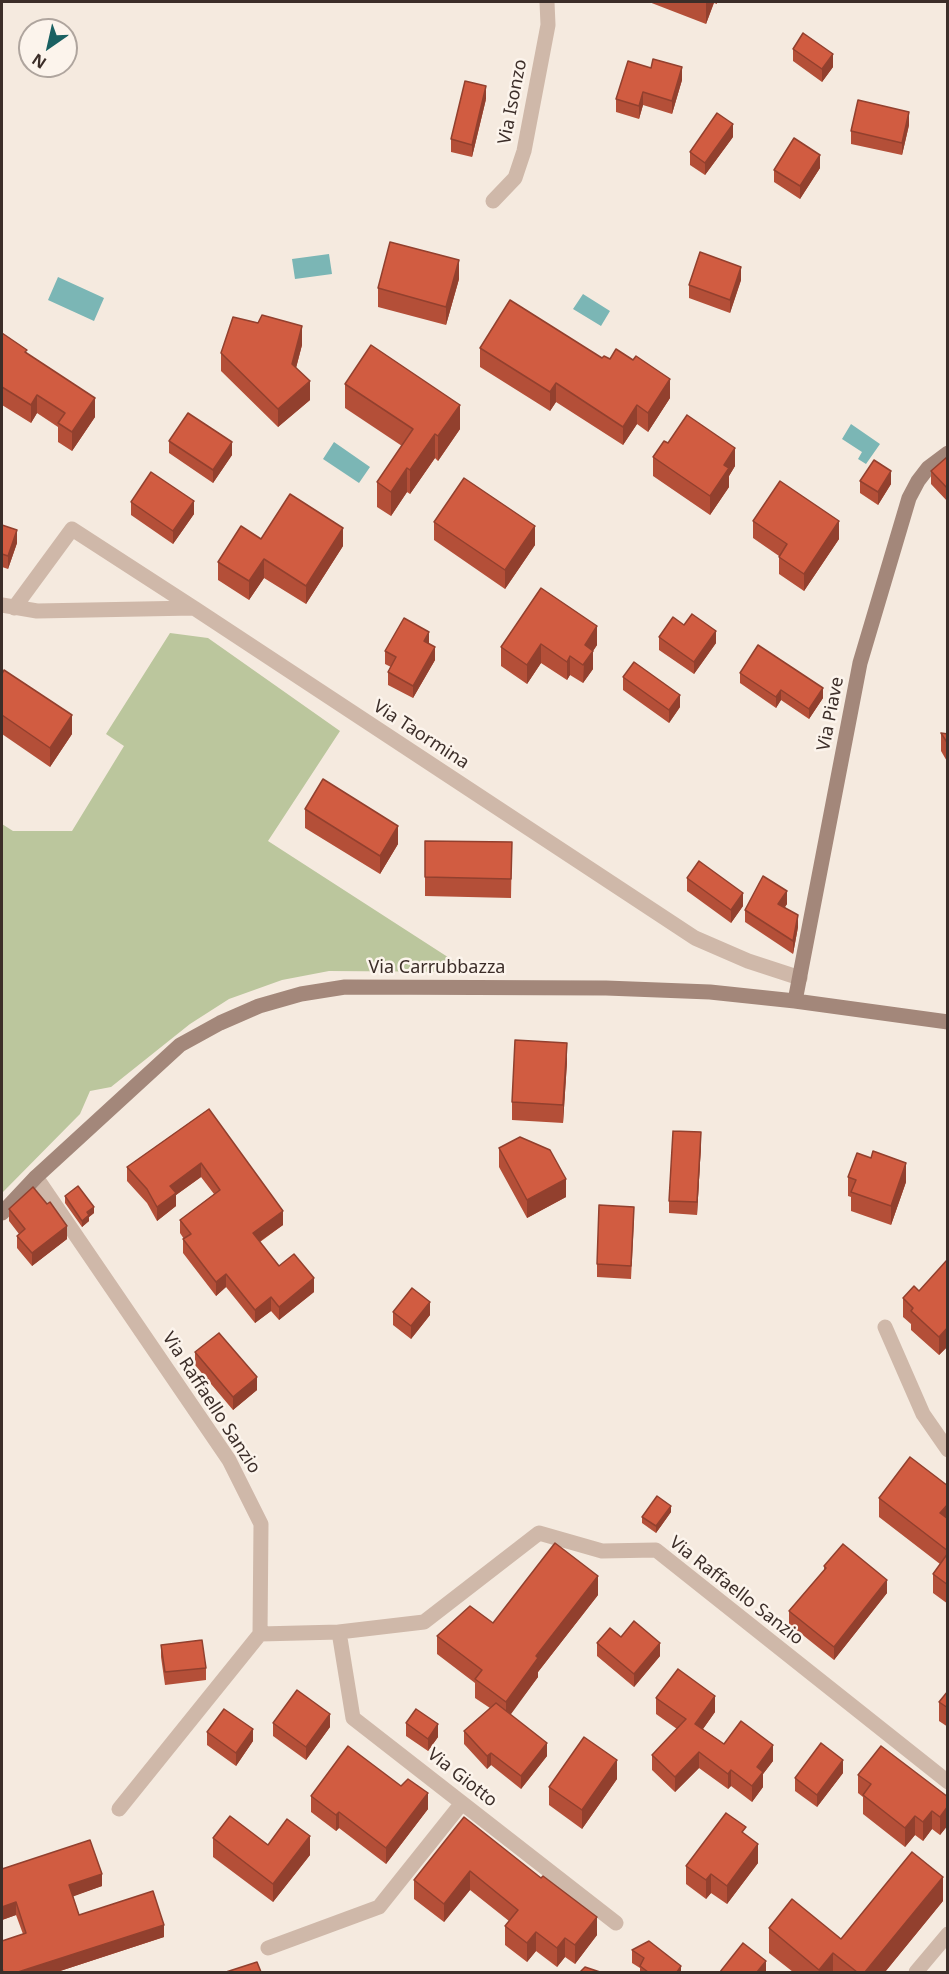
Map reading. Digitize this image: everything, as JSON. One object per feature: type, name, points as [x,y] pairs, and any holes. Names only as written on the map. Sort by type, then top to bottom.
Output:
[{"type":"main road","name":"Via Piave","points":[[795,1001],[860,663],[909,498],[928,468],[948,453]]},
{"type":"main road","name":"Via Carrubbazza","points":[[2,1213],[36,1177],[180,1045],[230,1018],[259,1006],[301,994],[345,987],[606,988],[710,992],[948,1022]]},
{"type":"street","name":"Via Isonzo","points":[[493,201],[515,178],[524,151],[548,25],[547,2]]},
{"type":"street","name":"Via Taormina","points":[[8,606],[72,530],[695,938],[748,961],[800,978]]},
{"type":"street","points":[[8,606],[37,611],[194,608]]},
{"type":"street","name":"Via Raffaello Sanzio","points":[[36,1177],[229,1460],[261,1524],[260,1634],[339,1632],[424,1622],[539,1533],[602,1551],[656,1550],[948,1782]]},
{"type":"street","points":[[885,1327],[924,1414],[948,1450]]},
{"type":"street","name":"Via Giotto","points":[[339,1632],[353,1718],[616,1923]]},
{"type":"street","points":[[119,1809],[260,1634]]},
{"type":"street","points":[[268,1948],[379,1907],[462,1803]]},
{"type":"street","points":[[916,1972],[948,1934]]},
{"type":"green space","points":[[170,633],[208,638],[340,731],[268,841],[471,972],[329,971],[282,980],[229,999],[190,1024],[111,1087],[90,1091],[80,1114],[2,1193],[2,824],[13,831],[72,831],[124,746],[106,734]]},
{"type":"water","points":[[329,254],[332,274],[295,279],[292,259]]},
{"type":"water","points":[[58,277],[104,298],[94,321],[48,300]]},
{"type":"water","points":[[583,294],[610,311],[601,326],[573,309]]},
{"type":"water","points":[[851,424],[880,444],[866,464],[858,459],[862,452],[842,439]]},
{"type":"water","points":[[334,442],[370,467],[359,483],[323,459]]},
{"type":"building","points":[[803,33],[833,54],[822,69],[793,49]]},
{"type":"building","points":[[653,59],[682,67],[672,101],[643,92],[639,106],[616,99],[628,61],[651,68]]},
{"type":"building","points":[[465,81],[486,86],[472,145],[451,139]]},
{"type":"building","points":[[858,100],[909,112],[902,143],[851,131]]},
{"type":"building","points":[[717,113],[733,124],[705,163],[690,152]]},
{"type":"building","points":[[794,138],[820,155],[800,186],[774,170]]},
{"type":"building","points":[[390,242],[459,260],[446,307],[378,288]]},
{"type":"building","points":[[700,252],[741,267],[730,300],[689,285]]},
{"type":"building","points":[[510,300],[602,358],[604,356],[610,359],[616,349],[633,360],[636,356],[670,379],[648,413],[637,405],[623,427],[556,383],[550,392],[480,348]]},
{"type":"building","points":[[262,315],[302,326],[292,364],[310,381],[278,409],[221,353],[233,317],[258,323]]},
{"type":"building","points":[[2,333],[27,350],[25,352],[95,398],[72,432],[58,423],[65,413],[37,395],[31,405],[2,387]]},
{"type":"building","points":[[371,345],[460,405],[438,436],[435,434],[410,470],[407,468],[391,492],[377,482],[413,429],[345,384]]},
{"type":"building","points":[[188,413],[232,442],[213,470],[169,441]]},
{"type":"building","points":[[687,415],[735,448],[724,465],[729,468],[710,496],[653,457],[664,441],[668,443]]},
{"type":"building","points":[[948,458],[948,489],[931,471]]},
{"type":"building","points":[[874,460],[891,471],[878,492],[860,481]]},
{"type":"building","points":[[151,472],[194,501],[173,531],[131,502]]},
{"type":"building","points":[[464,478],[535,526],[505,570],[434,522]]},
{"type":"building","points":[[780,481],[839,521],[804,574],[779,557],[787,544],[753,521]]},
{"type":"building","points":[[290,494],[343,528],[306,586],[264,559],[249,581],[218,562],[241,526],[261,539]]},
{"type":"building","points":[[2,525],[17,530],[8,556],[2,554]]},
{"type":"building","points":[[541,588],[597,626],[585,645],[593,651],[583,665],[570,656],[567,662],[541,644],[527,665],[501,647]]},
{"type":"building","points":[[692,614],[716,631],[694,662],[659,637],[673,617],[684,625]]},
{"type":"building","points":[[404,618],[429,632],[424,641],[435,647],[413,686],[388,672],[396,657],[385,651]]},
{"type":"building","points":[[758,645],[823,688],[809,709],[781,690],[776,697],[740,673]]},
{"type":"building","points":[[634,662],[680,695],[669,710],[623,677]]},
{"type":"building","points":[[4,670],[72,715],[50,748],[2,715],[2,674]]},
{"type":"building","points":[[941,733],[948,734],[948,744]]},
{"type":"building","points":[[323,779],[398,826],[380,856],[305,809]]},
{"type":"building","points":[[425,841],[512,842],[511,879],[425,877]]},
{"type":"building","points":[[699,861],[743,893],[731,910],[687,878]]},
{"type":"building","points":[[763,876],[787,891],[778,904],[798,915],[793,941],[745,910]]},
{"type":"building","points":[[515,1040],[567,1043],[563,1105],[512,1102]]},
{"type":"building","points":[[209,1109],[283,1211],[253,1233],[279,1266],[294,1254],[314,1278],[279,1307],[271,1297],[255,1310],[226,1274],[216,1282],[183,1239],[191,1234],[180,1220],[220,1190],[201,1163],[170,1186],[176,1193],[157,1207],[147,1189],[127,1167]]},
{"type":"building","points":[[673,1131],[701,1132],[697,1202],[669,1201]]},
{"type":"building","points":[[520,1137],[550,1150],[566,1179],[527,1200],[499,1148]]},
{"type":"building","points":[[873,1151],[906,1163],[891,1206],[851,1192],[856,1180],[848,1177],[857,1153],[871,1158]]},
{"type":"building","points":[[78,1186],[94,1207],[87,1212],[89,1215],[82,1221],[65,1196]]},
{"type":"building","points":[[33,1187],[47,1204],[50,1202],[67,1226],[32,1253],[17,1236],[25,1229],[9,1209]]},
{"type":"building","points":[[599,1205],[634,1207],[631,1266],[597,1264]]},
{"type":"building","points":[[947,1260],[948,1327],[939,1337],[911,1311],[913,1308],[903,1298],[914,1286],[919,1291]]},
{"type":"building","points":[[412,1288],[430,1302],[411,1326],[393,1312]]},
{"type":"building","points":[[219,1333],[257,1377],[233,1397],[195,1352]]},
{"type":"building","points":[[910,1457],[948,1486],[948,1504],[940,1513],[948,1519],[948,1551],[879,1498]]},
{"type":"building","points":[[657,1496],[671,1506],[656,1526],[642,1517]]},
{"type":"building","points":[[555,1543],[598,1576],[536,1656],[538,1658],[506,1702],[475,1679],[482,1670],[437,1636],[470,1606],[493,1623]]},
{"type":"building","points":[[843,1544],[887,1580],[834,1647],[789,1611],[826,1568],[824,1566]]},
{"type":"building","points":[[948,1553],[948,1585],[933,1574]]},
{"type":"building","points":[[634,1621],[660,1643],[634,1674],[597,1643],[610,1628],[621,1637]]},
{"type":"building","points":[[202,1640],[206,1668],[165,1672],[161,1645]]},
{"type":"building","points":[[678,1669],[715,1696],[695,1724],[724,1744],[741,1721],[773,1745],[757,1767],[763,1772],[752,1786],[731,1770],[728,1774],[699,1752],[675,1777],[652,1755],[686,1719],[656,1698]]},
{"type":"building","points":[[297,1690],[330,1714],[306,1747],[273,1723]]},
{"type":"building","points":[[948,1691],[948,1708],[939,1702]]},
{"type":"building","points":[[496,1703],[547,1743],[521,1776],[491,1753],[487,1756],[464,1731]]},
{"type":"building","points":[[224,1709],[253,1729],[236,1753],[207,1732]]},
{"type":"building","points":[[416,1709],[438,1724],[428,1739],[406,1723]]},
{"type":"building","points":[[584,1737],[617,1760],[582,1810],[549,1787]]},
{"type":"building","points":[[821,1743],[843,1760],[817,1795],[795,1778]]},
{"type":"building","points":[[348,1746],[401,1786],[408,1779],[428,1793],[386,1848],[339,1812],[336,1815],[311,1796]]},
{"type":"building","points":[[881,1746],[948,1797],[948,1806],[940,1817],[932,1811],[923,1822],[915,1816],[905,1828],[863,1795],[871,1784],[858,1775]]},
{"type":"building","points":[[726,1813],[746,1827],[742,1832],[758,1844],[727,1886],[711,1874],[706,1880],[686,1866]]},
{"type":"building","points":[[230,1816],[268,1845],[287,1819],[310,1836],[273,1884],[213,1838]]},
{"type":"building","points":[[464,1817],[541,1878],[543,1876],[597,1917],[575,1945],[565,1938],[557,1948],[536,1932],[527,1943],[505,1926],[518,1910],[470,1871],[444,1904],[414,1880]]},
{"type":"building","points":[[90,1840],[102,1874],[69,1885],[79,1915],[153,1891],[164,1925],[18,1972],[3,1972],[2,1941],[26,1933],[16,1902],[2,1907],[2,1869]]},
{"type":"building","points":[[912,1852],[943,1877],[865,1972],[857,1972],[833,1953],[819,1970],[769,1928],[792,1899],[841,1939]]},
{"type":"building","points":[[649,1941],[681,1966],[677,1972],[648,1972],[640,1966],[644,1958],[632,1950]]},
{"type":"building","points":[[743,1943],[766,1961],[757,1972],[720,1972]]},
{"type":"building","points":[[257,1962],[261,1972],[226,1972]]},
{"type":"building","points":[[585,1967],[600,1972],[580,1972]]}]
